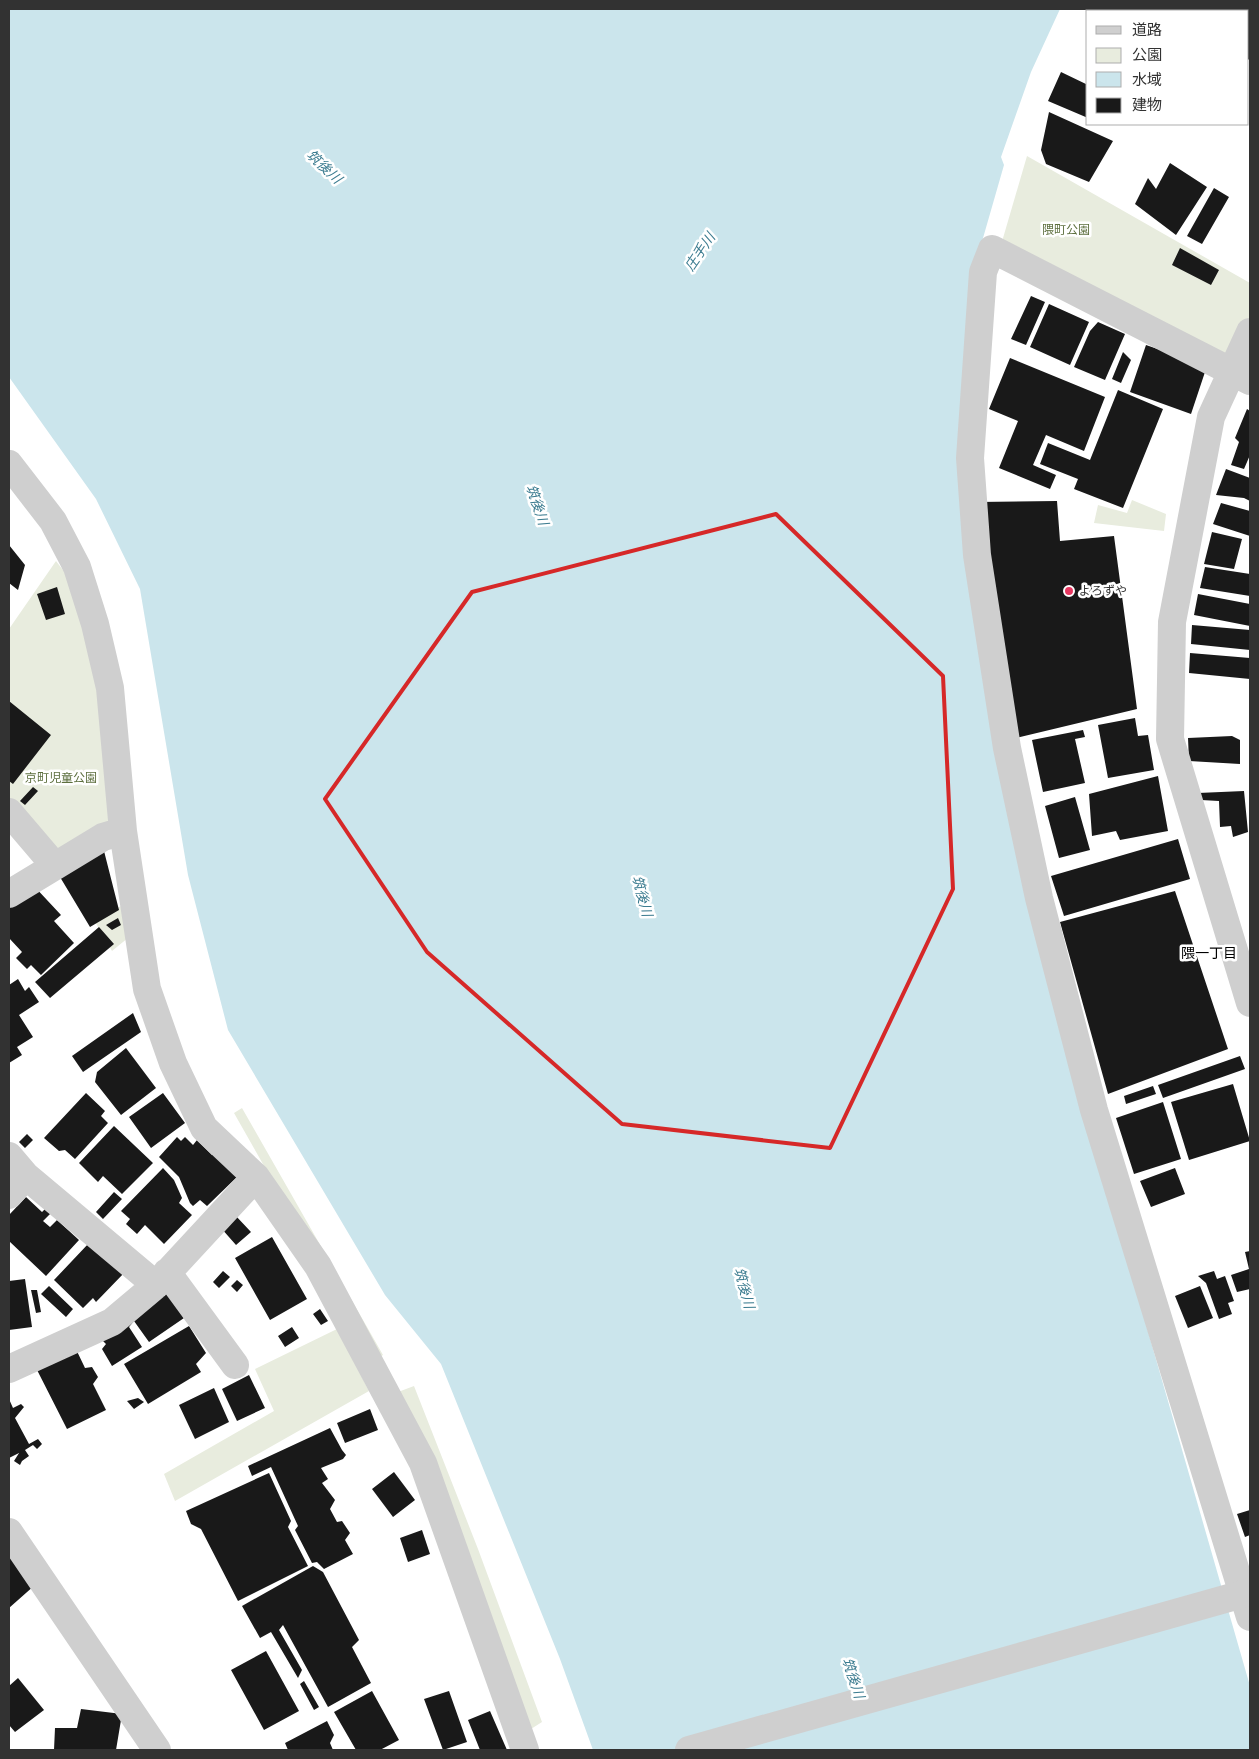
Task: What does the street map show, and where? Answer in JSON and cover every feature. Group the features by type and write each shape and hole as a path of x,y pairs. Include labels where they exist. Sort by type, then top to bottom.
{"street":[{"path":"1240,377 992,249 983,272 970,458 977,555 1008,748 1039,898 1094,1110 1250,1617"},
{"path":"1250,332 1240,377 1211,417 1172,622 1170,739 1245,966 1250,1003"},
{"path":"9,464 53,521 76,567 95,624 110,688 123,831 147,989 173,1063 204,1128 256,1177 318,1266 423,1463 525,1750"},
{"path":"11,817 55,866"},
{"path":"9,894 103,837 123,831"},
{"path":"9,1156 18,1186 162,1279 235,1365"},
{"path":"9,1369 112,1322 162,1279 256,1177"},
{"path":"9,1532 157,1750"},
{"path":"690,1750 1250,1592"}],"highlighted area":[{"path":"776,514 943,676 953,889 830,1148 622,1124 427,952 325,799 472,592"}],"green space":[{"name":"隈町公園","path":"1027,156 1250,283 1250,334 1231,372 1001,245"},
{"path":"1132,500 1166,514 1164,531 1094,523 1098,505 1127,513"},
{"name":"京町児童公園","path":"56,561 76,587 110,688 114,825 57,852 9,798 9,629"},
{"path":"129,902 134,933 112,951 94,920"},
{"path":"242,1108 383,1355 374,1360 234,1113"},
{"path":"337,1329 369,1391 175,1501 164,1474 274,1411 255,1369"},
{"path":"414,1386 478,1549 542,1722 531,1729 398,1392"}],"water":[{"path":"9,9 1060,9 1031,72 1001,157 1004,165 977,259 962,448 1067,1050 1250,1686 1250,1750 593,1750 560,1659 441,1364 385,1295 228,1030 188,875 140,589 96,499 9,377"}],"building":[{"path":"1180,9 1182,10 1140,10"},
{"path":"1250,9 1250,61 1249,10 1220,10"},
{"path":"1061,72 1086,84 1086,117 1048,101"},
{"path":"1049,112 1113,141 1089,182 1046,164 1041,150"},
{"path":"1170,163 1207,187 1176,235 1135,204 1148,178 1156,189"},
{"path":"1214,188 1229,197 1202,244 1187,236"},
{"path":"1180,248 1219,270 1211,285 1172,265"},
{"path":"1031,296 1045,302 1026,345 1011,339"},
{"path":"1049,304 1089,322 1070,365 1030,347"},
{"path":"1098,322 1125,334 1105,380 1074,367 1090,331"},
{"path":"1146,345 1207,366 1191,414 1130,392"},
{"path":"1123,352 1131,360 1121,383 1112,379"},
{"path":"1010,358 1105,397 1084,451 1046,435 1033,465 1056,475 1050,489 999,468 1018,421 989,409"},
{"path":"1118,390 1163,409 1123,508 1074,489 1078,479 1040,464 1048,443 1090,460"},
{"path":"1247,409 1250,411 1250,455 1244,469 1231,465 1239,442 1235,438"},
{"path":"1226,469 1250,478 1250,501 1244,498 1216,495"},
{"path":"1057,501 1060,541 1114,536 1137,709 1012,739 978,502"},
{"path":"1221,503 1250,511 1250,536 1213,524"},
{"path":"1212,532 1242,539 1234,569 1204,564"},
{"path":"9,545 25,565 18,590 9,583"},
{"path":"1205,567 1250,574 1250,596 1200,588"},
{"path":"57,587 65,614 46,620 37,594"},
{"path":"1198,594 1250,604 1250,626 1194,615"},
{"path":"1192,625 1250,630 1250,650 1191,644"},
{"path":"1190,653 1250,658 1250,679 1189,673"},
{"path":"9,701 51,735 13,784 9,781"},
{"path":"1135,718 1138,736 1148,735 1154,770 1108,778 1098,725"},
{"path":"1083,730 1085,737 1075,739 1085,783 1043,792 1032,740"},
{"path":"1232,736 1240,740 1240,764 1189,761 1188,738"},
{"path":"1158,776 1168,831 1120,840 1116,831 1092,836 1089,794"},
{"path":"33,787 38,791 25,805 20,801"},
{"path":"1244,791 1248,832 1233,837 1231,826 1220,827 1219,801 1201,800 1198,793"},
{"path":"1075,797 1090,850 1059,858 1045,806"},
{"path":"1178,839 1190,879 1064,916 1051,876"},
{"path":"104,851 119,910 90,927 60,877"},
{"path":"33,885 61,915 54,921 74,943 41,975 31,965 27,969 16,958 22,952 9,938 9,907"},
{"path":"1175,891 1228,1049 1108,1094 1060,922"},
{"path":"118,918 121,925 112,930 106,925"},
{"path":"99,927 114,944 50,998 35,982"},
{"path":"18,979 25,991 29,987 39,1002 19,1015 33,1037 17,1047 22,1055 9,1063 9,985"},
{"path":"133,1013 141,1032 83,1072 72,1056"},
{"path":"126,1048 156,1088 121,1115 95,1082 97,1072"},
{"path":"1240,1056 1245,1069 1163,1098 1158,1085"},
{"path":"1233,1084 1250,1141 1189,1160 1171,1102"},
{"path":"1153,1086 1156,1094 1126,1104 1124,1096"},
{"path":"86,1093 105,1111 101,1116 108,1123 75,1159 65,1150 59,1151 44,1138"},
{"path":"163,1093 185,1123 151,1148 129,1117"},
{"path":"1163,1102 1181,1159 1134,1174 1116,1118"},
{"path":"114,1126 153,1163 122,1194 103,1176 98,1182 79,1163"},
{"path":"27,1134 33,1140 25,1148 19,1142"},
{"path":"177,1137 181,1141 185,1137 193,1145 197,1140 212,1155 218,1154 238,1176 207,1206 200,1200 193,1206 190,1203 179,1177 159,1157"},
{"path":"163,1168 174,1180 182,1198 179,1203 192,1215 164,1244 145,1225 137,1234 126,1224 130,1219 121,1211"},
{"path":"1175,1168 1185,1194 1151,1207 1140,1181"},
{"path":"114,1192 122,1199 103,1219 96,1212"},
{"path":"26,1197 42,1212 49,1205 54,1210 43,1221 50,1227 57,1220 79,1240 46,1276 9,1241 9,1215"},
{"path":"235,1215 251,1232 236,1245 221,1228"},
{"path":"272,1237 307,1299 270,1320 235,1258"},
{"path":"89,1243 125,1272 96,1302 93,1298 83,1308 54,1280"},
{"path":"1250,1251 1250,1289 1237,1292 1231,1275 1249,1269 1245,1252"},
{"path":"223,1271 230,1277 219,1288 213,1282"},
{"path":"1214,1271 1217,1279 1225,1276 1234,1301 1228,1303 1232,1314 1219,1319 1206,1283 1198,1276"},
{"path":"25,1279 32,1327 9,1330 9,1281"},
{"path":"237,1280 243,1285 237,1292 231,1286"},
{"path":"49,1286 73,1309 66,1317 41,1294"},
{"path":"1200,1286 1213,1318 1188,1328 1175,1296"},
{"path":"31,1290 37,1290 41,1312 36,1313"},
{"path":"165,1290 184,1318 149,1342 134,1321 129,1327 142,1347 112,1366 102,1349 106,1344 99,1337"},
{"path":"320,1309 328,1321 321,1325 313,1314"},
{"path":"189,1326 206,1353 196,1364 201,1372 148,1404 124,1364"},
{"path":"292,1327 299,1338 285,1347 278,1336"},
{"path":"74,1345 85,1368 92,1367 98,1377 93,1384 106,1410 67,1429 34,1364"},
{"path":"249,1375 265,1408 237,1421 222,1389"},
{"path":"214,1388 229,1422 195,1439 179,1405"},
{"path":"138,1398 144,1402 134,1409 127,1401"},
{"path":"9,1399 13,1408 21,1404 24,1407 15,1418 29,1444 38,1439 42,1444 37,1449 33,1445 25,1450 29,1456 20,1465 14,1461 19,1453 9,1458"},
{"path":"370,1409 378,1430 345,1443 337,1423"},
{"path":"330,1428 346,1455 343,1459 321,1468 328,1479 322,1483 335,1500 330,1509 337,1522 342,1521 350,1533 345,1540 353,1554 324,1569 317,1562 312,1563 295,1530 298,1526 271,1467 252,1476 248,1466"},
{"path":"394,1472 415,1500 393,1517 372,1489"},
{"path":"269,1473 291,1521 288,1527 308,1566 238,1601 201,1529 191,1524 186,1511"},
{"path":"1250,1510 1250,1535 1245,1537 1237,1514"},
{"path":"422,1530 430,1554 408,1562 400,1538"},
{"path":"9,1552 35,1585 9,1608"},
{"path":"313,1566 323,1572 359,1640 352,1647 371,1683 328,1707 283,1625 279,1630 302,1670 298,1678 271,1632 260,1638 242,1606"},
{"path":"266,1651 299,1711 264,1730 231,1670"},
{"path":"18,1678 44,1710 15,1732 9,1725 9,1686"},
{"path":"304,1681 319,1707 314,1710 300,1684"},
{"path":"372,1691 399,1740 380,1750 356,1750 334,1712"},
{"path":"449,1691 467,1742 443,1750 424,1699"},
{"path":"81,1709 122,1714 116,1750 54,1750 55,1728 77,1728"},
{"path":"490,1711 507,1750 480,1750 468,1720"},
{"path":"327,1721 334,1735 330,1743 333,1750 288,1750 285,1743"}],"place":[{"name":"よろずや","path":"1069,591"}],"district":[{"name":"隈一丁目","path":"1209,953"}],"water label":[{"name":"筑後川","path":"324,167"},
{"name":"庄手川","path":"700,252"},
{"name":"筑後川","path":"537,505"},
{"name":"筑後川","path":"642,896"},
{"name":"筑後川","path":"744,1288"},
{"name":"筑後川","path":"853,1678"}]}
